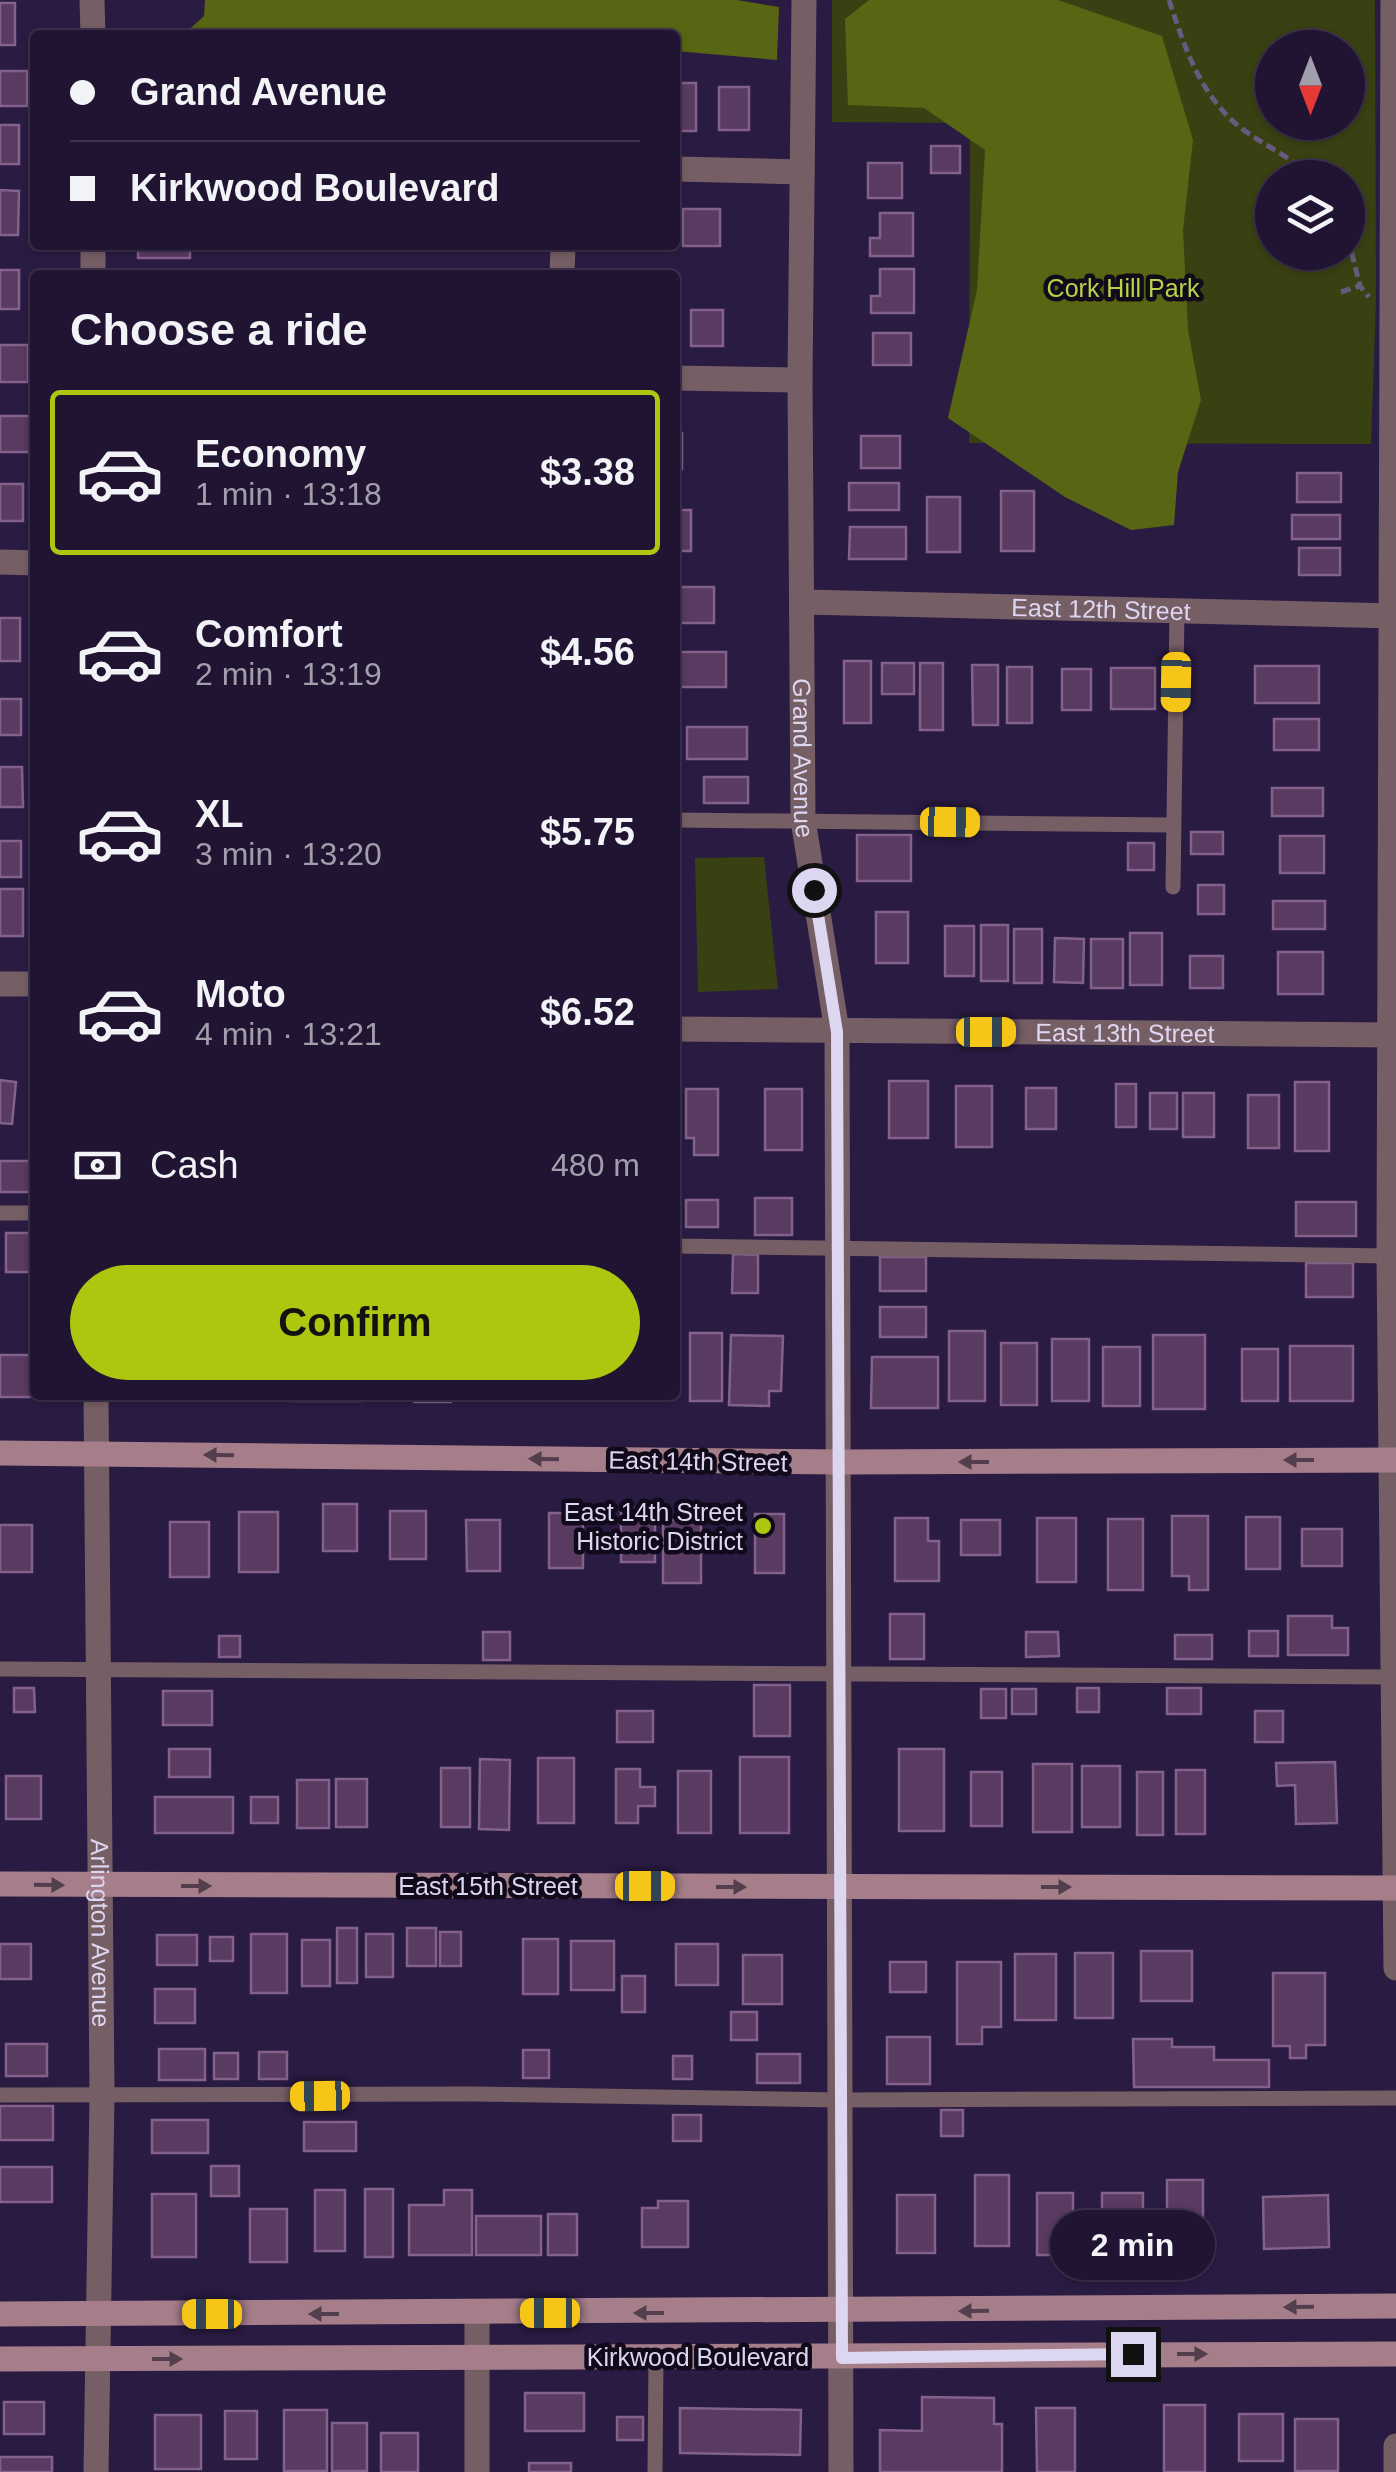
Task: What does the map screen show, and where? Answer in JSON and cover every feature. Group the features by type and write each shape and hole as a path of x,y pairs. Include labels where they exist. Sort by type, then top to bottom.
{"street":[{"path":"92,0 92,30"},
{"name":"Grand Avenue","path":"804,0 800,380 802,820 837,1032 841,2472"},
{"path":"1394,0 1394,1035 1389,1256 1393,1460 1390,1677 1396,1968"},
{"path":"680,169 802,172"},
{"path":"680,378 800,380"},
{"path":"0,562 30,563"},
{"name":"East 12th Street","path":"803,602 1395,616"},
{"path":"0,984 30,984"},
{"name":"East 13th Street","path":"680,1029 1394,1035"},
{"name":"Arlington Avenue","path":"96,1400 102,2096 96,2472"},
{"name":"East 14th Street","path":"0,1453 841,1462 1393,1460"},
{"name":"East 15th Street","path":"0,1884 1395,1888"},
{"name":"Kirkwood Boulevard","path":"0,2314 1396,2306"},
{"path":"477,2313 477,2472"},
{"name":"Kirkwood Boulevard","path":"0,2359 1396,2354"},
{"path":"1396,2446 1396,2472"}],"lane":[{"path":"1172,887 1177,610"},
{"path":"680,820 1172,826"},
{"path":"0,1213 30,1213"},
{"path":"680,1246 1389,1256"},
{"path":"0,1669 1390,1677"},
{"path":"0,2094 472,2094 841,2100 1396,2098"},
{"path":"656,2358 656,2472"}],"path":[{"path":"1169,0 1184,51 1216,100 1234,122 1293,160"},
{"path":"1356,270 1365,296 1376,300"},
{"path":"1341,292 1360,286"}],"green space":[{"path":"205,0 737,0 779,7 777,60 680,51 680,30 189,30 204,16"},
{"name":"Cork Hill Park","path":"832,0 1375,0 1376,300 1371,444 969,443 970,123 832,122"},
{"path":"869,0 1058,0 1162,36 1193,140 1183,230 1188,330 1201,400 1178,472 1174,525 1131,530 1065,497 948,418 977,290 985,150 924,108 848,105 845,19"},
{"path":"764,857 778,989 698,992 695,858"}],"building":[{"path":"0,3 15,3 15,45 0,45"},
{"path":"0,71 27,71 27,106 0,106"},
{"path":"680,83 696,83 696,131 680,131"},
{"path":"719,87 749,87 749,130 719,130"},
{"path":"0,125 19,125 19,164 0,164"},
{"path":"931,146 960,146 960,173 931,173"},
{"path":"868,163 902,163 902,198 868,198"},
{"path":"0,190 19,191 18,235 0,235"},
{"path":"683,209 720,209 720,246 683,246"},
{"path":"880,213 913,213 913,256 870,256 870,238 880,238"},
{"path":"138,250 190,250 190,258 138,258"},
{"path":"880,269 914,269 914,313 871,313 871,296 880,296"},
{"path":"0,270 19,270 19,309 0,309"},
{"path":"691,310 723,310 723,346 691,346"},
{"path":"873,333 911,333 911,365 873,365"},
{"path":"0,345 28,345 28,382 0,382"},
{"path":"0,416 30,416 30,452 0,452"},
{"path":"680,433 682,433 680,469"},
{"path":"861,436 900,436 900,468 861,468"},
{"path":"1297,473 1341,473 1341,502 1297,502"},
{"path":"849,483 899,483 899,510 849,510"},
{"path":"0,484 23,484 23,521 0,521"},
{"path":"1001,491 1034,491 1034,551 1001,551"},
{"path":"927,497 960,497 960,552 927,552"},
{"path":"680,510 691,510 691,551 680,551"},
{"path":"1292,515 1340,515 1340,539 1292,539"},
{"path":"850,527 906,527 906,559 849,559"},
{"path":"1299,548 1340,548 1340,575 1299,575"},
{"path":"680,587 714,587 714,623 680,623"},
{"path":"0,618 20,618 20,661 0,661"},
{"path":"680,652 726,652 726,687 680,687"},
{"path":"844,661 871,661 871,723 844,723"},
{"path":"882,663 914,663 914,694 882,694"},
{"path":"920,663 943,663 943,730 920,730"},
{"path":"972,665 998,665 998,725 973,725"},
{"path":"1255,666 1319,666 1319,703 1255,703"},
{"path":"1007,667 1032,667 1032,723 1007,723"},
{"path":"1111,668 1155,668 1155,709 1111,709"},
{"path":"1062,669 1091,669 1091,710 1062,710"},
{"path":"0,699 21,699 21,735 0,735"},
{"path":"1274,719 1319,719 1319,750 1274,750"},
{"path":"687,727 747,727 747,759 687,759"},
{"path":"0,767 22,767 23,807 0,807"},
{"path":"704,777 748,777 748,803 704,803"},
{"path":"1272,788 1323,788 1323,816 1272,816"},
{"path":"1191,832 1223,832 1223,854 1191,854"},
{"path":"857,835 911,835 911,881 857,881"},
{"path":"1280,836 1324,836 1324,873 1280,873"},
{"path":"0,841 21,841 21,877 0,877"},
{"path":"1128,843 1154,843 1154,870 1128,870"},
{"path":"1198,885 1224,885 1224,914 1198,914"},
{"path":"0,889 23,889 23,936 0,936"},
{"path":"1273,901 1325,901 1325,929 1273,929"},
{"path":"876,912 908,912 908,963 876,963"},
{"path":"981,925 1008,925 1008,981 981,981"},
{"path":"945,926 974,926 974,976 945,976"},
{"path":"1014,929 1042,929 1042,983 1014,983"},
{"path":"1130,933 1162,933 1162,985 1130,985"},
{"path":"1055,938 1084,939 1083,983 1054,982"},
{"path":"1091,939 1123,939 1123,988 1091,988"},
{"path":"1278,952 1323,952 1323,994 1278,994"},
{"path":"1190,956 1223,956 1223,988 1190,988"},
{"path":"0,1080 16,1082 12,1124 0,1123"},
{"path":"889,1081 928,1081 928,1138 889,1138"},
{"path":"1295,1082 1329,1082 1329,1151 1295,1151"},
{"path":"1116,1084 1136,1084 1136,1127 1116,1127"},
{"path":"956,1086 992,1086 992,1147 956,1147"},
{"path":"1026,1088 1056,1088 1056,1129 1026,1129"},
{"path":"686,1089 718,1089 718,1155 694,1155 694,1138 686,1138"},
{"path":"765,1089 802,1089 802,1150 765,1150"},
{"path":"1150,1093 1177,1093 1177,1129 1150,1129"},
{"path":"1183,1093 1214,1093 1214,1137 1183,1137"},
{"path":"1248,1095 1279,1095 1279,1148 1248,1148"},
{"path":"0,1161 30,1161 30,1192 0,1192"},
{"path":"755,1198 792,1198 792,1235 755,1235"},
{"path":"686,1200 718,1200 718,1227 686,1227"},
{"path":"1296,1202 1356,1202 1356,1236 1296,1236"},
{"path":"6,1233 30,1233 30,1272 6,1272"},
{"path":"733,1254 758,1255 758,1293 732,1293"},
{"path":"880,1257 926,1257 926,1291 880,1291"},
{"path":"1306,1263 1353,1263 1353,1297 1306,1297"},
{"path":"880,1307 926,1307 926,1337 880,1337"},
{"path":"949,1331 985,1331 985,1401 949,1401"},
{"path":"690,1333 722,1333 722,1401 690,1401"},
{"path":"731,1335 783,1336 781,1391 769,1391 769,1406 729,1405"},
{"path":"1153,1335 1205,1335 1205,1409 1153,1409"},
{"path":"1052,1339 1089,1339 1089,1401 1052,1401"},
{"path":"1001,1343 1037,1343 1037,1405 1001,1405"},
{"path":"1290,1346 1353,1346 1353,1401 1290,1401"},
{"path":"1103,1347 1140,1347 1140,1406 1103,1406"},
{"path":"1242,1349 1278,1349 1278,1401 1242,1401"},
{"path":"0,1355 30,1355 30,1397 0,1397"},
{"path":"872,1357 938,1357 938,1408 871,1408"},
{"path":"290,1400 361,1400 361,1401"},
{"path":"414,1400 451,1400 451,1402"},
{"path":"323,1504 357,1504 357,1551 323,1551"},
{"path":"621,1508 655,1508 655,1562 621,1562"},
{"path":"390,1511 426,1511 426,1559 390,1559"},
{"path":"239,1512 278,1512 278,1572 239,1572"},
{"path":"549,1513 583,1513 583,1568 549,1568"},
{"path":"755,1514 784,1514 784,1573 755,1573"},
{"path":"1172,1516 1208,1516 1208,1590 1189,1590 1189,1576 1172,1576"},
{"path":"1246,1517 1280,1517 1280,1569 1246,1569"},
{"path":"895,1518 928,1518 928,1541 939,1541 939,1581 895,1581"},
{"path":"1037,1518 1076,1518 1076,1582 1037,1582"},
{"path":"1108,1519 1143,1519 1143,1590 1108,1590"},
{"path":"466,1520 500,1520 500,1571 467,1571"},
{"path":"663,1520 701,1520 701,1583 663,1583"},
{"path":"961,1520 1000,1520 1000,1555 961,1555"},
{"path":"170,1522 209,1522 209,1577 170,1577"},
{"path":"0,1525 32,1525 32,1572 0,1572"},
{"path":"1302,1529 1342,1529 1342,1566 1302,1566"},
{"path":"890,1614 924,1614 924,1659 890,1659"},
{"path":"1288,1616 1332,1616 1332,1628 1348,1628 1348,1655 1288,1655"},
{"path":"1249,1631 1278,1631 1278,1656 1249,1656"},
{"path":"483,1632 510,1632 510,1660 483,1660"},
{"path":"1026,1632 1058,1632 1059,1656 1026,1657"},
{"path":"1175,1635 1212,1635 1212,1659 1175,1659"},
{"path":"219,1636 240,1636 240,1657 219,1657"},
{"path":"754,1685 790,1685 790,1736 754,1736"},
{"path":"14,1688 34,1688 35,1712 14,1712"},
{"path":"1077,1688 1099,1688 1099,1712 1077,1712"},
{"path":"1167,1688 1201,1688 1201,1714 1167,1714"},
{"path":"981,1689 1006,1689 1006,1718 981,1718"},
{"path":"1012,1689 1036,1689 1036,1714 1012,1714"},
{"path":"163,1691 212,1691 212,1725 163,1725"},
{"path":"617,1711 653,1711 653,1742 617,1742"},
{"path":"1255,1711 1283,1711 1283,1742 1255,1742"},
{"path":"169,1749 210,1749 210,1777 169,1777"},
{"path":"899,1749 944,1749 944,1831 899,1831"},
{"path":"740,1757 789,1757 789,1833 740,1833"},
{"path":"538,1758 574,1758 574,1823 538,1823"},
{"path":"480,1759 510,1760 509,1830 479,1829"},
{"path":"1335,1762 1337,1823 1296,1824 1295,1785 1277,1786 1276,1763"},
{"path":"1033,1764 1072,1764 1072,1832 1033,1832"},
{"path":"1082,1766 1120,1766 1120,1827 1082,1827"},
{"path":"441,1768 470,1768 470,1827 441,1827"},
{"path":"616,1769 640,1769 640,1787 655,1787 655,1806 638,1806 638,1823 616,1823"},
{"path":"1176,1770 1205,1770 1205,1834 1176,1834"},
{"path":"678,1771 711,1771 711,1833 678,1833"},
{"path":"971,1772 1002,1772 1002,1826 971,1826"},
{"path":"1137,1772 1163,1772 1163,1835 1137,1835"},
{"path":"6,1776 41,1776 41,1819 6,1819"},
{"path":"336,1779 367,1779 367,1827 336,1827"},
{"path":"297,1780 329,1780 329,1828 297,1828"},
{"path":"155,1797 233,1797 233,1833 155,1833"},
{"path":"251,1797 278,1797 278,1823 251,1823"},
{"path":"337,1928 357,1928 357,1983 337,1983"},
{"path":"407,1928 436,1928 436,1966 407,1966"},
{"path":"440,1932 461,1932 461,1966 440,1966"},
{"path":"251,1934 287,1934 287,1993 251,1993"},
{"path":"366,1934 393,1934 393,1977 366,1977"},
{"path":"157,1935 197,1935 197,1965 157,1965"},
{"path":"210,1937 233,1937 233,1961 210,1961"},
{"path":"523,1939 558,1939 558,1994 523,1994"},
{"path":"302,1940 330,1940 330,1986 302,1986"},
{"path":"571,1941 614,1941 614,1990 571,1990"},
{"path":"0,1944 31,1944 31,1979 0,1979"},
{"path":"676,1944 718,1944 718,1985 676,1985"},
{"path":"1141,1951 1192,1951 1192,2001 1141,2001"},
{"path":"1075,1953 1113,1953 1113,2018 1075,2018"},
{"path":"1015,1954 1056,1954 1056,2020 1015,2020"},
{"path":"743,1955 782,1955 782,2004 743,2004"},
{"path":"890,1962 926,1962 926,1992 890,1992"},
{"path":"957,1962 1001,1962 1001,2027 982,2027 982,2044 957,2044"},
{"path":"1273,1973 1325,1973 1325,2045 1306,2045 1306,2058 1290,2058 1290,2046 1273,2046"},
{"path":"622,1976 645,1976 645,2012 622,2012"},
{"path":"155,1989 195,1989 195,2023 155,2023"},
{"path":"731,2012 757,2012 757,2040 731,2040"},
{"path":"887,2037 930,2037 930,2084 887,2084"},
{"path":"1133,2039 1172,2039 1172,2047 1214,2047 1214,2060 1269,2060 1269,2087 1134,2087"},
{"path":"6,2044 47,2044 47,2076 6,2076"},
{"path":"159,2049 205,2049 205,2080 159,2080"},
{"path":"523,2050 549,2050 549,2078 523,2078"},
{"path":"259,2052 287,2052 287,2079 259,2079"},
{"path":"214,2053 238,2053 238,2079 214,2079"},
{"path":"757,2054 800,2054 800,2083 757,2083"},
{"path":"673,2056 692,2056 692,2079 673,2079"},
{"path":"0,2106 53,2106 53,2140 0,2140"},
{"path":"941,2110 963,2110 963,2136 941,2136"},
{"path":"673,2115 701,2115 701,2141 673,2141"},
{"path":"152,2120 208,2120 208,2153 152,2153"},
{"path":"304,2122 356,2122 356,2151 304,2151"},
{"path":"211,2166 239,2166 239,2196 211,2196"},
{"path":"0,2167 52,2167 52,2202 0,2202"},
{"path":"975,2175 1009,2175 1009,2246 975,2246"},
{"path":"1167,2180 1203,2180 1203,2253 1167,2253"},
{"path":"365,2189 393,2189 393,2257 365,2257"},
{"path":"315,2190 345,2190 345,2251 315,2251"},
{"path":"444,2190 472,2190 472,2255 409,2255 409,2205 444,2205"},
{"path":"1037,2193 1073,2193 1073,2255 1037,2255"},
{"path":"1102,2193 1143,2193 1143,2248 1102,2248"},
{"path":"152,2194 196,2194 196,2257 152,2257"},
{"path":"897,2195 935,2195 935,2253 897,2253"},
{"path":"1328,2195 1329,2247 1264,2249 1263,2197"},
{"path":"658,2201 688,2201 688,2247 642,2247 642,2208 658,2208"},
{"path":"250,2209 287,2209 287,2262 250,2262"},
{"path":"548,2214 577,2214 577,2255 548,2255"},
{"path":"476,2216 541,2216 541,2255 476,2255"},
{"path":"525,2393 584,2393 584,2431 525,2431"},
{"path":"922,2397 994,2398 994,2424 1002,2424 1002,2472 880,2472 880,2430 922,2431"},
{"path":"4,2402 44,2402 44,2434 4,2434"},
{"path":"1164,2405 1205,2405 1205,2472 1164,2472"},
{"path":"680,2408 801,2410 800,2455 680,2453"},
{"path":"1036,2408 1075,2408 1075,2472 1037,2472"},
{"path":"284,2410 327,2410 327,2471 284,2471"},
{"path":"225,2411 257,2411 257,2459 225,2459"},
{"path":"1239,2414 1283,2414 1283,2461 1239,2461"},
{"path":"155,2415 201,2415 201,2469 155,2469"},
{"path":"617,2417 643,2417 643,2440 617,2440"},
{"path":"1295,2419 1338,2419 1338,2471 1295,2471"},
{"path":"332,2423 367,2423 367,2471 332,2471"},
{"path":"381,2433 418,2433 418,2472 381,2472"},
{"path":"0,2457 52,2457 52,2472 0,2472"},
{"path":"529,2463 571,2463 571,2472 529,2472"}],"place":[{"name":"East 14th Street Historic District","path":"763,1526"}],"route":[{"path":"814,890 837,1032 842,2358 1133,2354"}]}
